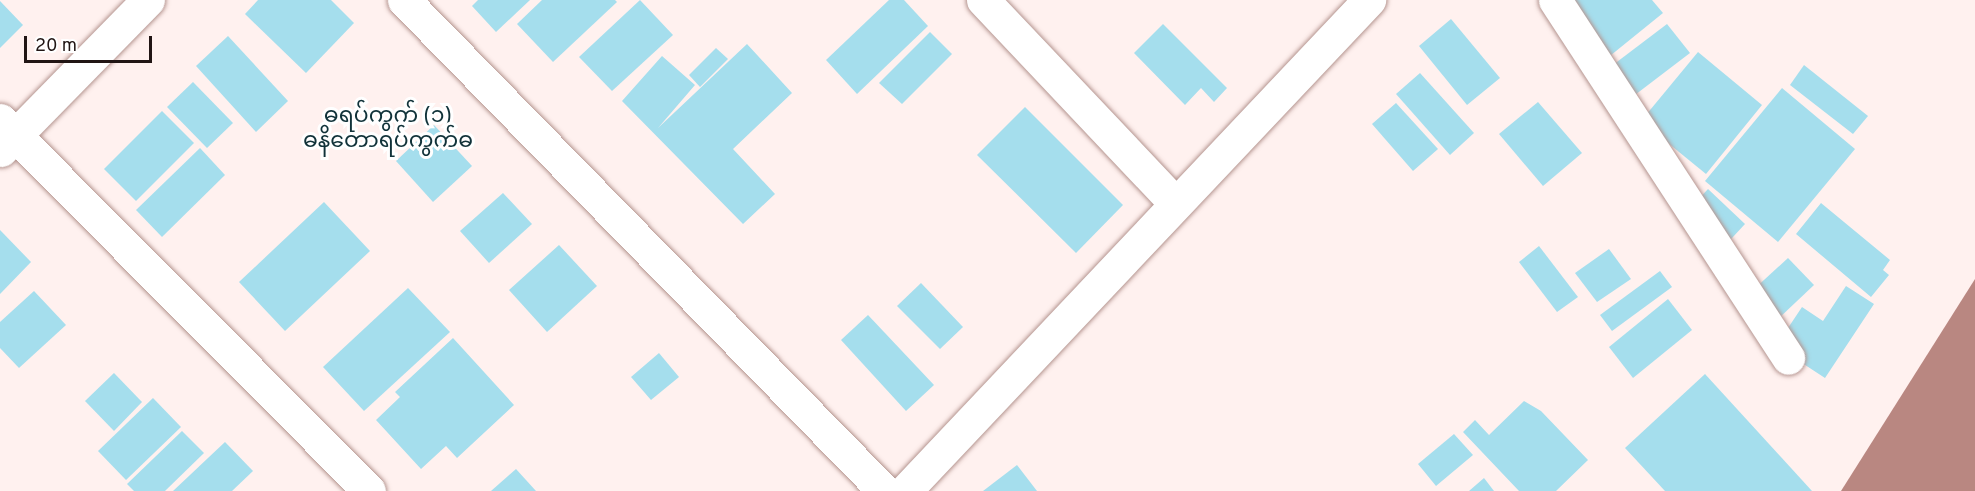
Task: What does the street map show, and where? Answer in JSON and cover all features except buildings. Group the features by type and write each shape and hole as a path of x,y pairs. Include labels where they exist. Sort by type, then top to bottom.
{"street":[{"path":"148,0 5,136 369,491"},
{"path":"404,0 884,491"},
{"path":"983,0 1174,202"},
{"path":"905,491 1174,202 1369,0"},
{"path":"1555,0 1788,357"}],"shaded area":[{"path":"1975,279 1975,491 1841,491"}],"district":[{"name":"ဓရပ်ကွက် (၁) ဓနိတောရပ်ကွက်ဓ","path":"388,128"}]}
